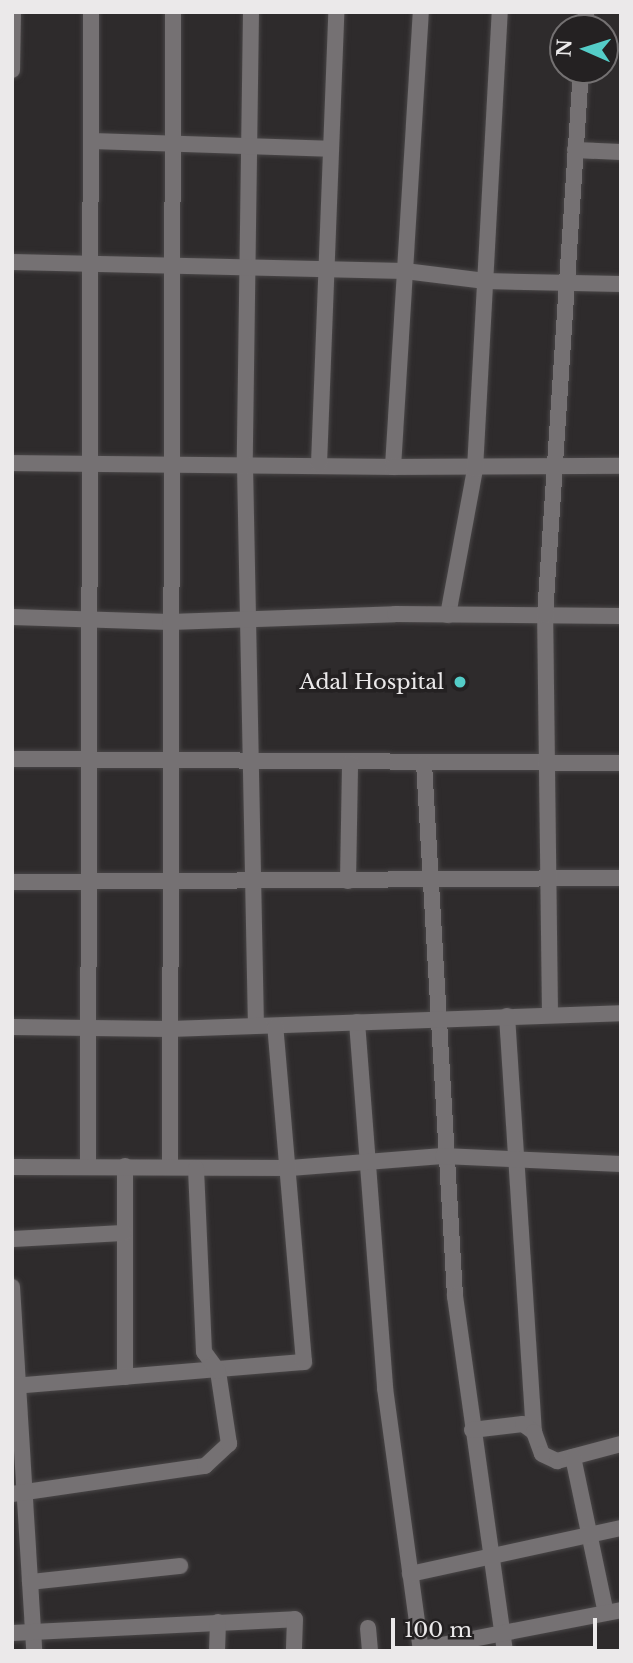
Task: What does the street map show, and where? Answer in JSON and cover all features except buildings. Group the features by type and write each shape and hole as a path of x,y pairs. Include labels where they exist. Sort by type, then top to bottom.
{"street":[{"path":"12,70 13,12"},
{"path":"88,1166 86,617 94,265 91,12"},
{"path":"170,1167 170,622 167,463 173,12"},
{"path":"251,12 245,465 256,1026"},
{"path":"319,464 336,12"},
{"path":"393,467 421,12"},
{"path":"448,615 475,468 500,12"},
{"path":"550,1014 546,880 545,614 552,468 581,84"},
{"path":"92,141 330,149"},
{"path":"575,150 621,152"},
{"path":"12,262 249,265 405,271 485,281 621,284"},
{"path":"12,463 319,464 475,468 621,466"},
{"path":"12,617 86,617 170,622 448,615 545,614 621,617"},
{"path":"12,760 621,763"},
{"path":"348,881 350,763"},
{"path":"424,763 443,1156 472,1430 504,1644"},
{"path":"12,882 171,884 621,878"},
{"path":"12,1027 170,1029 621,1013"},
{"path":"507,1016 513,1156 534,1432 542,1454 557,1461 621,1444"},
{"path":"357,1022 385,1388 421,1650 504,1644 613,1612 587,1536 573,1457"},
{"path":"16,1385 218,1371 304,1362 290,1168 275,1026"},
{"path":"12,1167 290,1168 443,1156 513,1156 621,1164"},
{"path":"125,1166 125,1377"},
{"path":"18,1494 205,1466 229,1444 218,1371 204,1352 196,1168"},
{"path":"12,1239 124,1233"},
{"path":"12,1287 18,1494 29,1575 34,1651"},
{"path":"472,1430 523,1424 534,1432"},
{"path":"410,1574 621,1528"},
{"path":"12,1569 29,1575 180,1566"},
{"path":"12,1633 295,1619 294,1651"},
{"path":"217,1651 218,1622"},
{"path":"368,1628 370,1651"}],"place":[{"name":"Adal Hospital","path":"460,682"}]}
